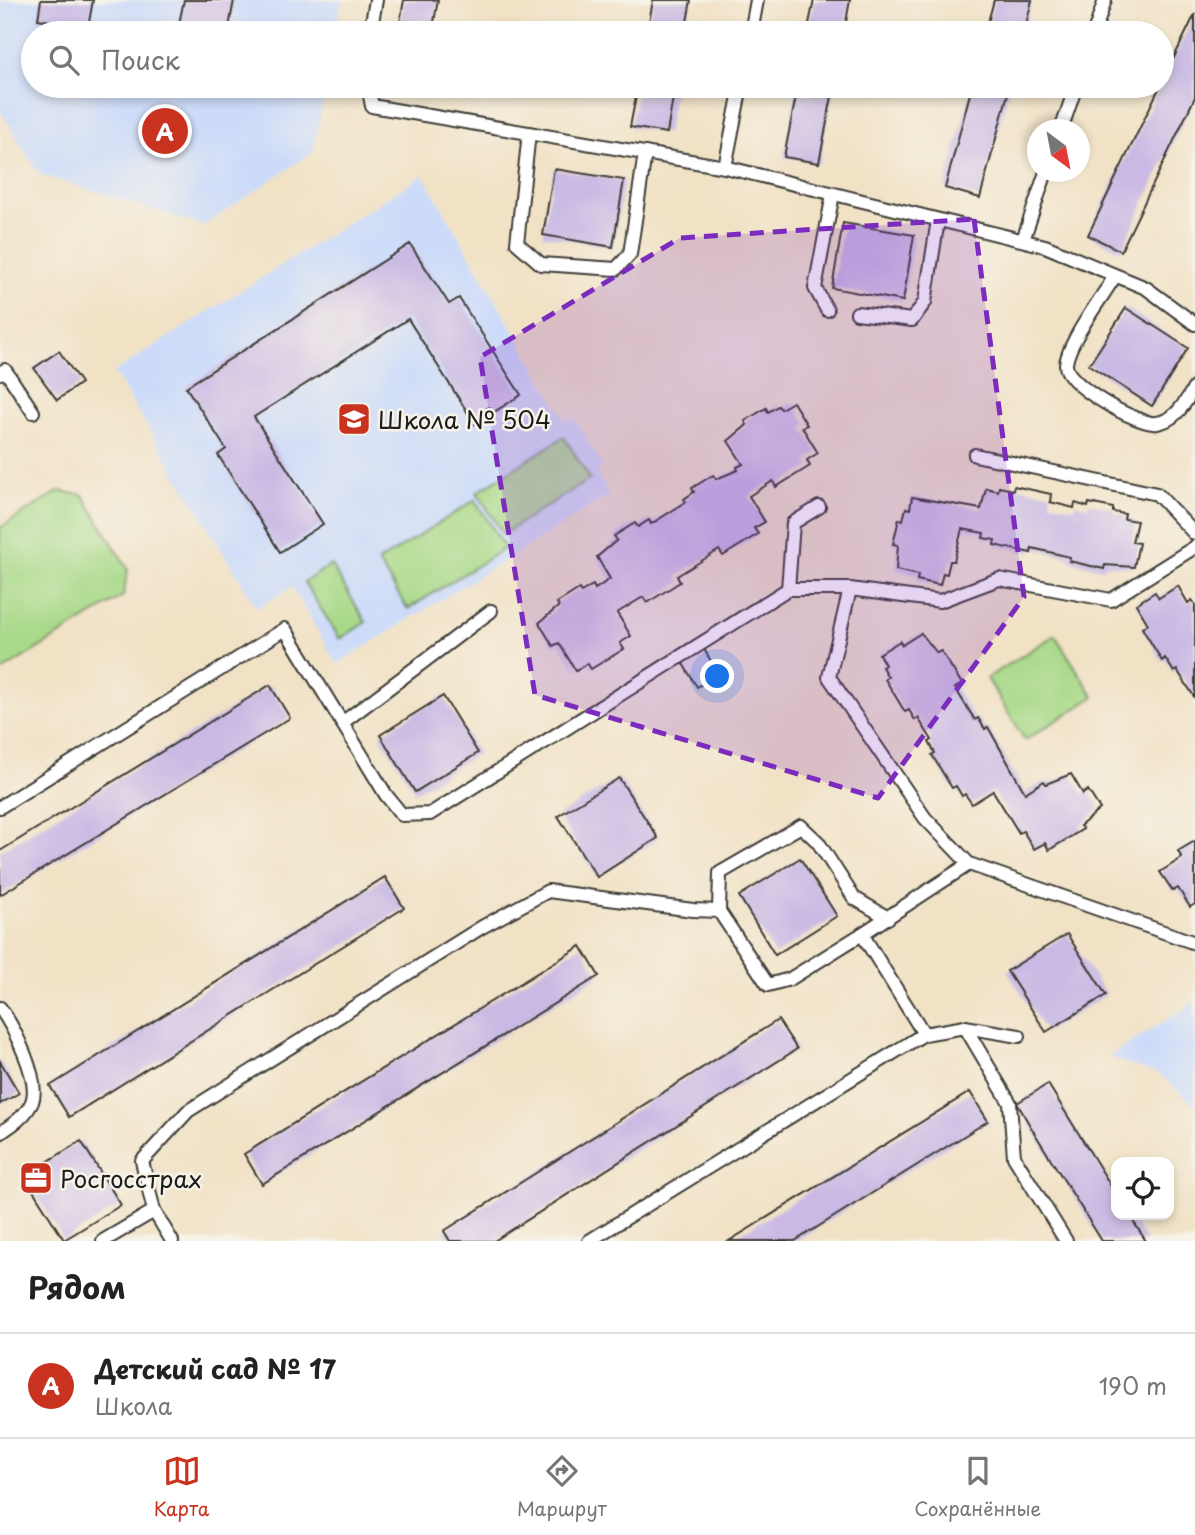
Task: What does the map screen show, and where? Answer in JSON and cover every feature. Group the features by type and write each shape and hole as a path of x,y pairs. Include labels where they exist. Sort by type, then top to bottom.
{"lane":[{"path":"372,21 376,0"},
{"path":"753,21 757,0"},
{"path":"1098,21 1105,0"},
{"path":"370,98 372,106 725,167 1023,240 1146,288 1195,324"},
{"path":"725,167 739,98"},
{"path":"1065,119 1072,98"},
{"path":"529,133 517,243 541,264 617,269 630,254 645,153"},
{"path":"1023,240 1043,182"},
{"path":"827,310 815,288 833,194"},
{"path":"857,313 912,320 925,302 938,220"},
{"path":"1115,276 1069,353 1066,368 1074,381 1139,423 1159,423 1177,414 1195,387"},
{"path":"0,373 5,370 33,412"},
{"path":"975,455 1157,494 1195,534"},
{"path":"788,589 793,523 820,506"},
{"path":"0,807 285,629 386,795 402,815 430,814 788,589 850,589 940,601 999,579 1111,600 1195,547"},
{"path":"850,589 829,677 925,818 969,864 1195,943"},
{"path":"342,723 491,611"},
{"path":"888,918 854,898 818,842 801,826 720,873 719,911 768,985 790,979 888,918 969,864"},
{"path":"172,1241 154,1211 142,1161 188,1111 482,927 548,891 719,911"},
{"path":"862,934 925,1034"},
{"path":"0,1009 11,1023 33,1079 33,1101 18,1121 0,1133"},
{"path":"965,1027 1010,1103 1014,1157 1066,1241"},
{"path":"589,1241 925,1034 965,1027 1019,1036"},
{"path":"103,1241 154,1211"}],"highlighted area":[{"path":"974,219 1024,597 878,798 535,695 480,357 680,238"}],"shaded area":[{"path":"0,0 342,0 338,21 21,21 21,98 324,98 313,152 203,226 39,174 0,110"},
{"name":"Школа № 504","path":"423,175 566,421 574,417 603,467 596,472 610,495 337,664 292,587 257,608 114,372"},
{"path":"1195,1002 1195,1106 1160,1075 1108,1057"}],"green space":[{"path":"564,437 590,479 503,534 477,492"},
{"path":"59,491 83,495 128,569 123,596 0,672 0,528"},
{"path":"475,500 505,548 408,609 378,562"},
{"path":"331,565 366,622 340,639 304,582"},
{"path":"1055,635 1094,697 1025,740 987,678"}],"building":[{"path":"41,0 93,0 89,21 38,19"},
{"path":"184,0 234,0 230,21 180,21"},
{"path":"404,0 438,0 434,21 400,21"},
{"path":"653,0 691,0 687,21 649,21"},
{"path":"814,0 850,0 846,21 810,21"},
{"path":"994,0 1032,0 1027,21 988,21"},
{"path":"1195,14 1195,97 1121,251 1088,235 1154,98 1174,98 1174,57"},
{"path":"636,98 673,98 667,133 630,127"},
{"path":"796,98 832,98 819,163 784,157"},
{"path":"969,98 1007,98 980,198 945,188"},
{"path":"554,169 624,180 613,247 543,235"},
{"path":"843,223 914,235 903,301 832,288"},
{"path":"410,244 449,304 459,298 521,395 475,424 408,319 254,417 323,524 280,552 218,455 226,449 186,387"},
{"path":"1126,308 1188,348 1152,406 1089,365"},
{"path":"59,351 81,383 57,400 34,368"},
{"path":"793,402 807,425 802,427 818,453 807,460 810,466 776,487 773,481 749,496 765,522 754,528 758,534 723,556 719,550 677,576 680,582 647,603 643,597 617,613 631,636 620,643 624,649 591,669 587,663 576,671 559,643 553,646 539,623 559,606 557,603 579,589 581,592 593,585 595,589 610,579 597,557 617,540 614,536 635,523 638,527 649,520 651,524 686,502 684,499 694,492 692,488 713,475 716,479 738,470 737,467 743,464 728,441 747,425 745,421 766,408 768,412"},
{"path":"1014,486 1051,494 1050,502 1074,508 1075,503 1088,507 1089,503 1113,508 1113,512 1125,514 1124,519 1137,521 1132,542 1139,543 1134,567 1105,565 1104,569 1069,561 1070,557 1032,548 1031,553 994,545 995,540 983,538 984,533 962,529 954,561 950,561 947,574 943,573 940,585 917,580 918,575 896,570 898,545 893,544 899,519 903,520 906,508 910,509 912,497 981,509 986,488 998,491 999,487 1013,490"},
{"path":"1178,586 1188,603 1192,600 1195,604 1195,698 1177,670 1174,672 1165,658 1162,661 1142,628 1148,624 1136,604 1155,592 1159,598"},
{"path":"921,633 937,653 941,651 962,684 955,688 975,720 978,718 985,729 988,727 1025,793 1044,781 1046,784 1071,774 1083,794 1088,790 1100,809 1080,826 1083,829 1049,850 1045,843 1034,849 1023,831 1019,833 993,791 972,804 965,794 962,796 956,786 952,788 932,755 935,753 929,742 932,740 918,718 915,720 909,710 905,712 885,679 888,677 879,654 900,641 902,645"},
{"path":"704,649 719,675 697,687 682,662"},
{"path":"270,685 290,718 0,895 0,851"},
{"path":"443,696 478,753 415,792 380,735"},
{"path":"619,778 658,838 597,877 558,816"},
{"path":"1195,841 1195,904 1190,907 1178,888 1173,891 1160,872 1182,858 1178,851"},
{"path":"800,858 837,916 775,955 739,896"},
{"path":"385,877 404,908 69,1117 50,1086"},
{"path":"1067,934 1106,995 1046,1032 1007,971"},
{"path":"581,946 599,976 262,1184 244,1154"},
{"path":"778,1020 797,1049 494,1241 450,1241 444,1231"},
{"path":"0,1061 19,1093 0,1104"},
{"path":"1048,1084 1111,1186 1111,1220 1132,1220 1146,1241 1102,1241 1017,1103"},
{"path":"970,1092 988,1121 795,1241 729,1241"},
{"path":"81,1141 121,1205 64,1240 24,1176"}],"place":[{"name":"Детский сад № 17","path":"165,131"},
{"name":"Школа № 504","path":"354,419"},
{"name":"Росгосстрах","path":"36,1178"}]}
